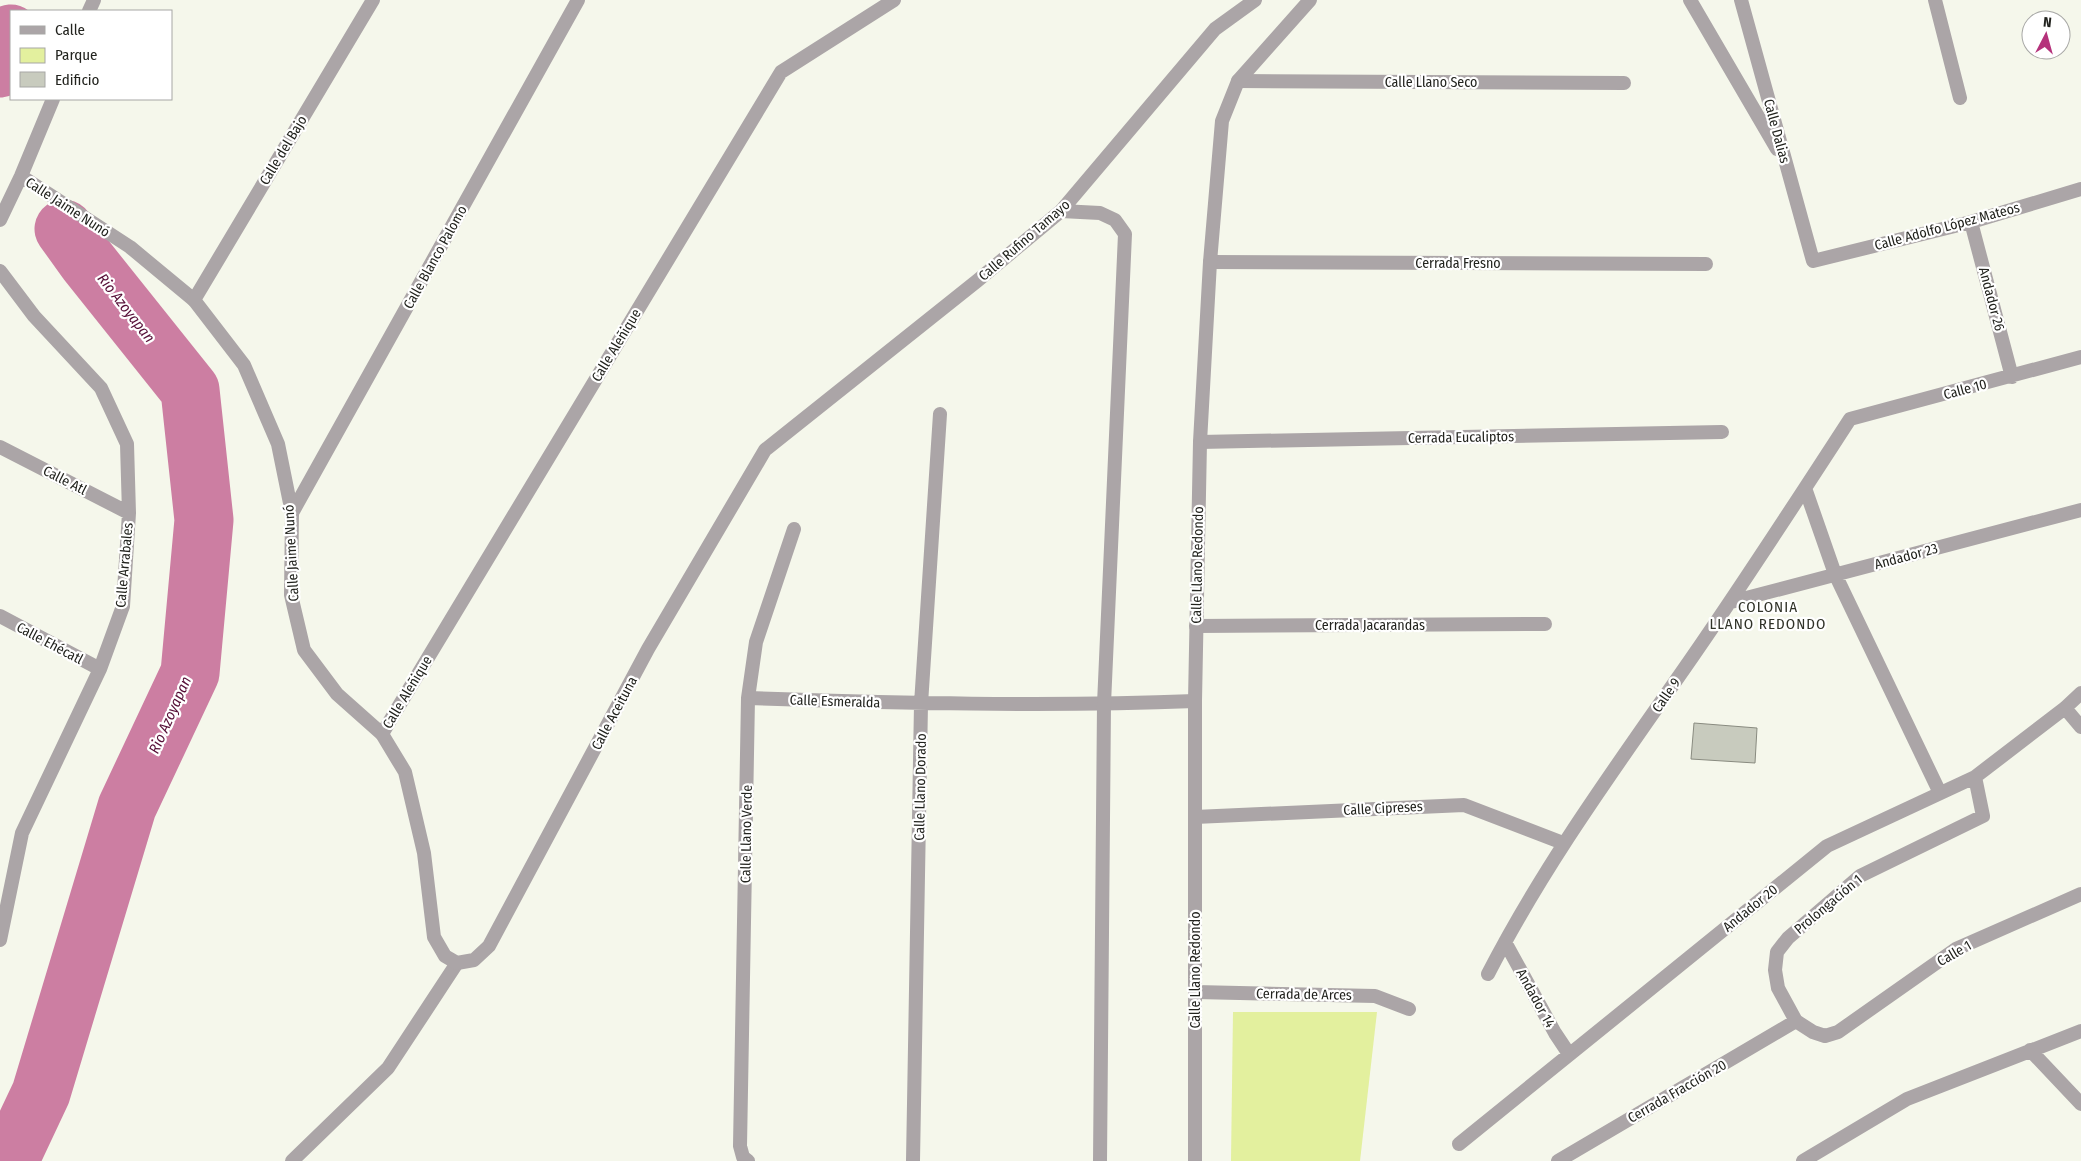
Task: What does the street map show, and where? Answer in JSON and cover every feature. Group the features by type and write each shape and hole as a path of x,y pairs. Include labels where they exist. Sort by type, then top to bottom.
{"street":[{"name":"Calle del Bajo","path":"194,300 373,0"},
{"name":"Calle Blanco Palomo","path":"292,514 578,0"},
{"name":"Calle Aleñique","path":"382,734 781,72 894,0"},
{"name":"Calle Rufino Tamayo","path":"765,450 977,281 1061,211 1215,29 1255,0"},
{"name":"Calle Llano Redondo","path":"1194,1161 1196,992 1195,701 1200,442 1210,262 1222,121 1238,81 1310,0"},
{"path":"1690,0 1787,168"},
{"name":"Calle Dalias","path":"1741,0 1813,261"},
{"path":"1934,0 1960,98"},
{"name":"Calle Llano Seco","path":"1238,81 1624,83"},
{"path":"0,220 21,176 53,100"},
{"name":"Calle Jaime Nunó","path":"21,176 130,247 194,300 244,365 278,444 292,514 290,595 304,650 337,694 382,734 405,772 424,853 434,937 445,956 457,963"},
{"name":"Calle Adolfo López Mateos","path":"1813,261 1971,222 2081,189"},
{"path":"1061,211 1100,213 1115,220 1125,234 1104,704 1100,1161"},
{"name":"Andador 26","path":"1971,222 2012,376"},
{"name":"Cerrada Fresno","path":"1210,262 1706,264"},
{"name":"Calle Arrabales","path":"0,271 34,316 101,388 127,444 129,513 123,606 100,669 22,833 0,940"},
{"name":"Calle 10","path":"1850,419 2081,357"},
{"name":"Calle Llano Dorado","path":"913,1161 921,704 940,414"},
{"name":"Calle 9","path":"1488,974 1563,843 1731,602 1850,419"},
{"name":"Cerrada Eucaliptos","path":"1200,442 1722,432"},
{"name":"Calle Atl","path":"0,447 129,513"},
{"name":"Calle Aceituna","path":"457,963 474,960 489,946 648,649 765,450"},
{"path":"1805,488 1835,574 1940,793"},
{"name":"Andador 23","path":"1731,602 2081,510"},
{"name":"Calle Llano Verde","path":"748,1161 744,1157 740,1146 748,698 756,642 794,529"},
{"name":"Calle Ehécatl","path":"0,616 100,669"},
{"name":"Cerrada Jacarandas","path":"1196,626 1545,624"},
{"path":"2081,693 2065,708 2081,728"},
{"name":"Calle Esmeralda","path":"748,698 921,704 1104,704 1195,701"},
{"name":"Andador 20","path":"1459,1144 1827,846 1975,776 2065,708"},
{"name":"Prolongación 1","path":"1796,1021 1778,988 1775,970 1777,952 1788,938 1860,876 1983,816 1975,776"},
{"name":"Calle Cipreses","path":"1195,817 1464,805 1563,843"},
{"name":"Calle 1","path":"1796,1021 1813,1032 1826,1036 1838,1032 1956,949 2081,894"},
{"name":"Andador 14","path":"1505,942 1555,1033 1569,1054"},
{"path":"292,1161 388,1068 457,963"},
{"name":"Cerrada de Arces","path":"1196,992 1375,996 1409,1009"},
{"name":"Cerrada Fracción 20","path":"1558,1161 1796,1021"},
{"path":"1803,1161 1907,1099 2081,1031"},
{"path":"2030,1050 2081,1104"}],"green space":[{"path":"1233,1012 1377,1012 1360,1161 1231,1161"}],"building":[{"path":"1694,723 1757,728 1755,763 1691,759"}],"waterway":[{"name":"Rio Azoyapan","path":"0,68 10,37"},
{"name":"Rio Azoyapan","path":"9,1161 41,1093 127,807 190,673 204,520 190,390 87,261 64,229"}],"district":[{"name":"COLONIA LLANO REDONDO","path":"1768,616"}]}
